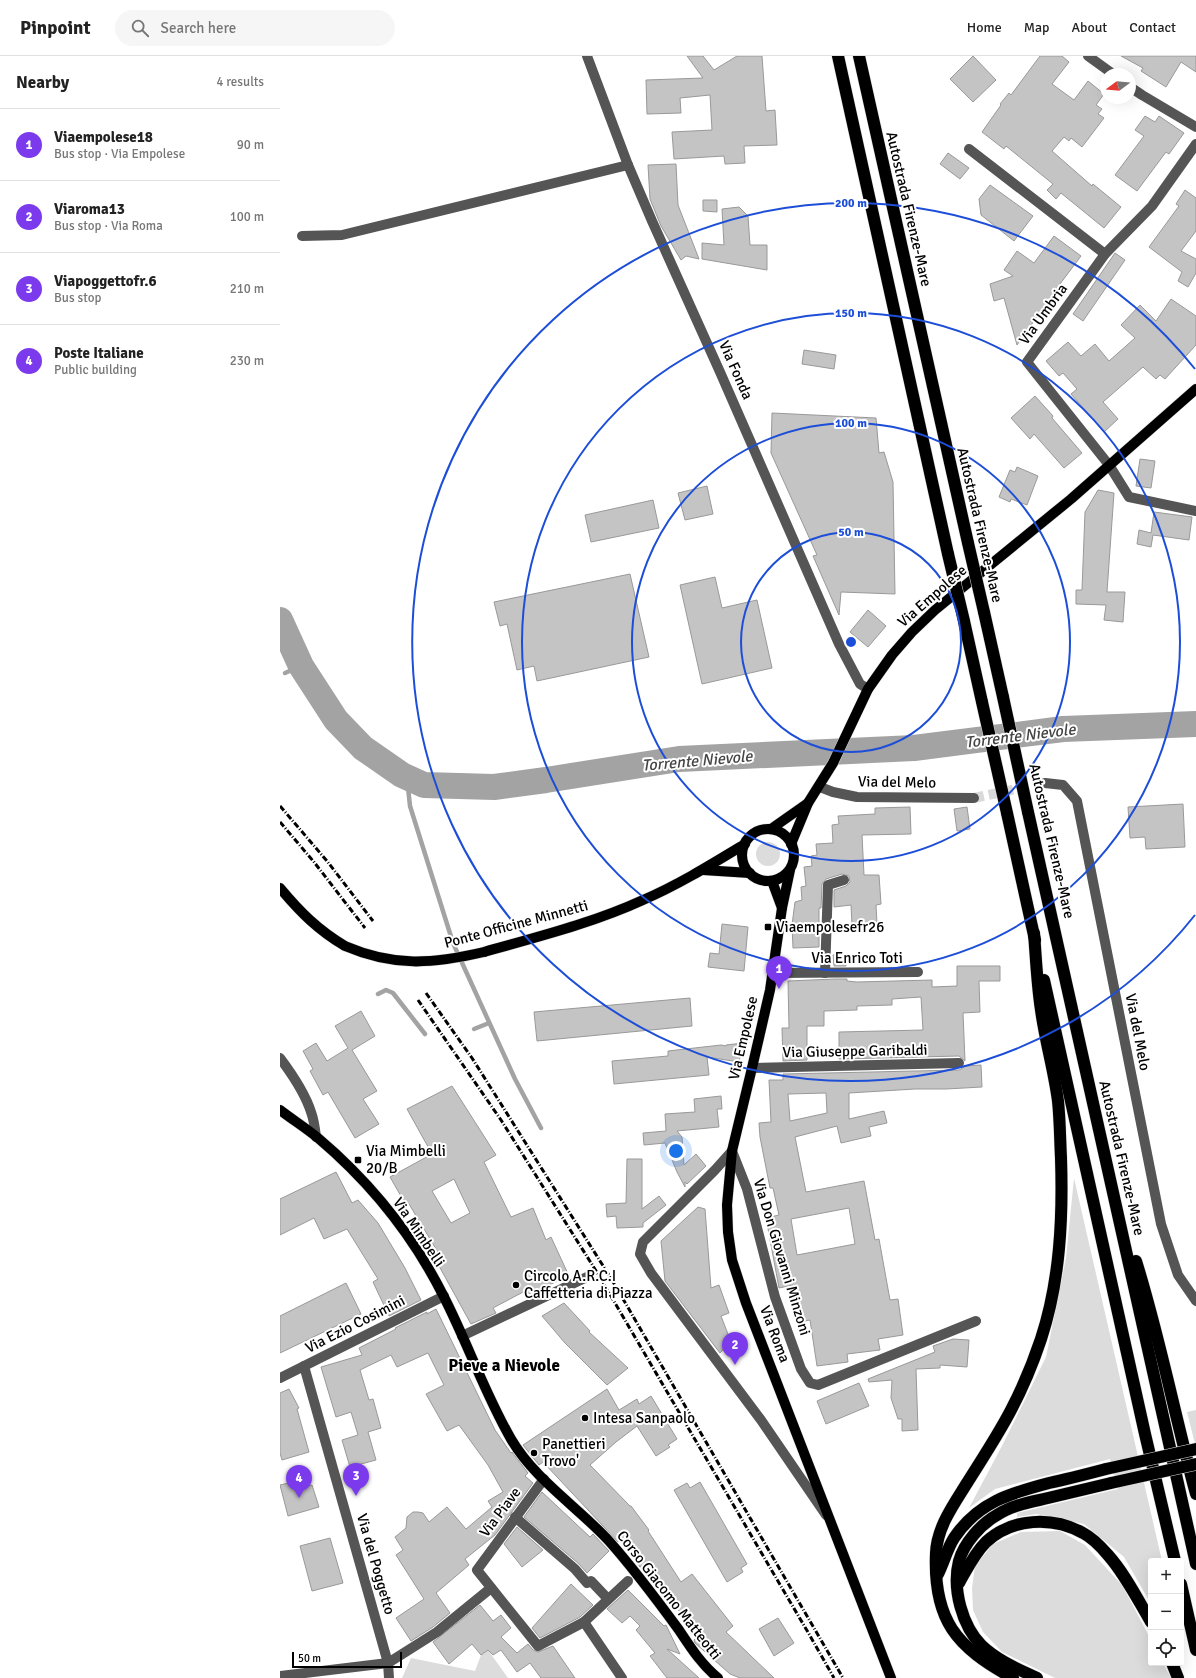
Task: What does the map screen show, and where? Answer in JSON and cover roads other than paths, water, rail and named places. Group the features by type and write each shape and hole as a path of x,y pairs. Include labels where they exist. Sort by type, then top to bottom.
{"highway":[{"path":"838,56 1145,1434 1175,1558"},
{"name":"Autostrada Firenze-Mare","path":"858,56 984,612 1196,1564"},
{"path":"1013,1678 967,1648 953,1631 942,1610 939,1598 936,1546 941,1529 948,1514 1011,1410 1025,1379 1041,1337 1051,1302 1057,1269 1061,1194 1059,1113 1040,1009 1034,933"},
{"path":"1109,1173 1148,1299 1178,1429 1196,1494"},
{"path":"937,1576 954,1539 963,1526 984,1507 995,1500 1017,1492 1106,1469 1196,1449"},
{"path":"1037,1678 1000,1660 987,1650 976,1638 964,1618 960,1606 958,1571 962,1555 977,1532 990,1519 1014,1506 1196,1464"},
{"path":"958,1584 978,1550 996,1534 1025,1522 1055,1522 1083,1533 1108,1555 1148,1617"},
{"path":"1183,1594 1196,1650"},
{"path":"1173,1666 1178,1678"}],"main road":[{"name":"Via Empolese","path":"732,1151 752,1068 772,973 782,908 790,870 794,860 791,844 808,803 820,787 833,763 868,689 892,654 935,610 1071,499 1196,389"},
{"name":"Via Empolese","path":"745,844 755,833 771,829 808,803"},
{"path":"771,829 785,836 791,844"},
{"path":"745,844 743,860 750,873 758,879 772,881 782,877 790,870"},
{"name":"Ponte Officine Minnetti","path":"280,888 295,906 319,929 345,946 371,955 396,961 439,961 465,957 517,943 605,915 643,900 703,870 745,844"},
{"path":"703,870 750,873"},
{"name":"Via Empolese","path":"772,881 782,908"},
{"name":"Via Mimbelli","path":"280,1110 331,1149 391,1213 414,1246 444,1296 462,1336"},
{"name":"Via Roma","path":"732,1151 727,1205 728,1232 732,1260 746,1303 891,1678"},
{"name":"Corso Giacomo Matteotti","path":"462,1336 494,1406 511,1439 521,1453 544,1479 610,1542 668,1616 702,1663 718,1678"}],"street":[{"name":"Via Fonda","path":"587,56 628,164 652,221 839,644 860,684 868,689"},
{"path":"1088,56 1105,68"},
{"path":"1136,92 1196,126"},
{"name":"Via Umbria","path":"1109,465 1027,362 1105,254 1152,206 1196,144"},
{"path":"969,149 1105,254"},
{"path":"302,236 342,235 628,164"},
{"path":"1109,465 1129,497 1196,511"},
{"name":"Via del Melo","path":"1045,782 1063,785 1077,801 1161,1224 1178,1275 1196,1301"},
{"name":"Via del Melo","path":"820,787 833,792 857,797 974,798"},
{"path":"825,973 828,885 844,880"},
{"name":"Via Enrico Toti","path":"772,973 918,972"},
{"path":"280,1059 308,1102 312,1112 316,1137"},
{"name":"Via Giuseppe Garibaldi","path":"752,1068 959,1063"},
{"name":"Via Roma","path":"732,1151 715,1170 646,1238 640,1248 640,1254 651,1273 761,1420 830,1521"},
{"name":"Via Don Giovanni Minzoni","path":"732,1151 747,1190 775,1298 801,1369 810,1383 818,1385 976,1321"},
{"path":"462,1336 587,1277"},
{"name":"Via Ezio Cosimini","path":"280,1378 444,1296"},
{"name":"Via del Poggetto","path":"304,1366 388,1663 389,1678"},
{"path":"789,1462 813,1476"},
{"name":"Via Piave","path":"491,1588 476,1570 544,1479"},
{"path":"515,1517 575,1569 587,1583 591,1581 608,1599"},
{"path":"280,1676 388,1663 437,1632 491,1588 520,1626 538,1646 584,1622 628,1581"},
{"path":"584,1622 622,1678"}],"waterway":[{"name":"Torrente Nievole","path":"280,620 301,666 336,720 363,748 402,775 424,785 494,787 679,759 914,748 1063,729 1196,724"},
{"path":"285,673 301,666"},
{"path":"407,778 410,806 453,943 515,1079 541,1128"},
{"path":"378,994 386,990 393,993 425,1034"},
{"path":"474,1029 489,1023"}],"tunnel":[{"path":"974,798 1045,783"}],"railway":[{"path":"280,806 327,861 373,921"},
{"path":"280,822 314,862 365,928"},
{"path":"426,993 472,1058 612,1280 843,1678"},
{"path":"418,1000 501,1120 598,1274 834,1678"}],"place":[{"name":"Viaempolesefr26","path":"768,927"},
{"name":"Viaempolese18","path":"779,989"},
{"name":"Via Mimbelli 20/B","path":"358,1160"},
{"name":"Circolo A.R.C.I Caffetteria di Piazza","path":"516,1285"},
{"name":"Viaroma13","path":"735,1365"},
{"name":"Intesa Sanpaolo","path":"585,1418"},
{"name":"Panettieri Trovo'","path":"534,1453"},
{"name":"Viapoggettofr.6","path":"356,1496"},
{"name":"Poste Italiane","path":"299,1498"}],"district":[{"name":"Pieve a Nievole","path":"504,1365"}]}
